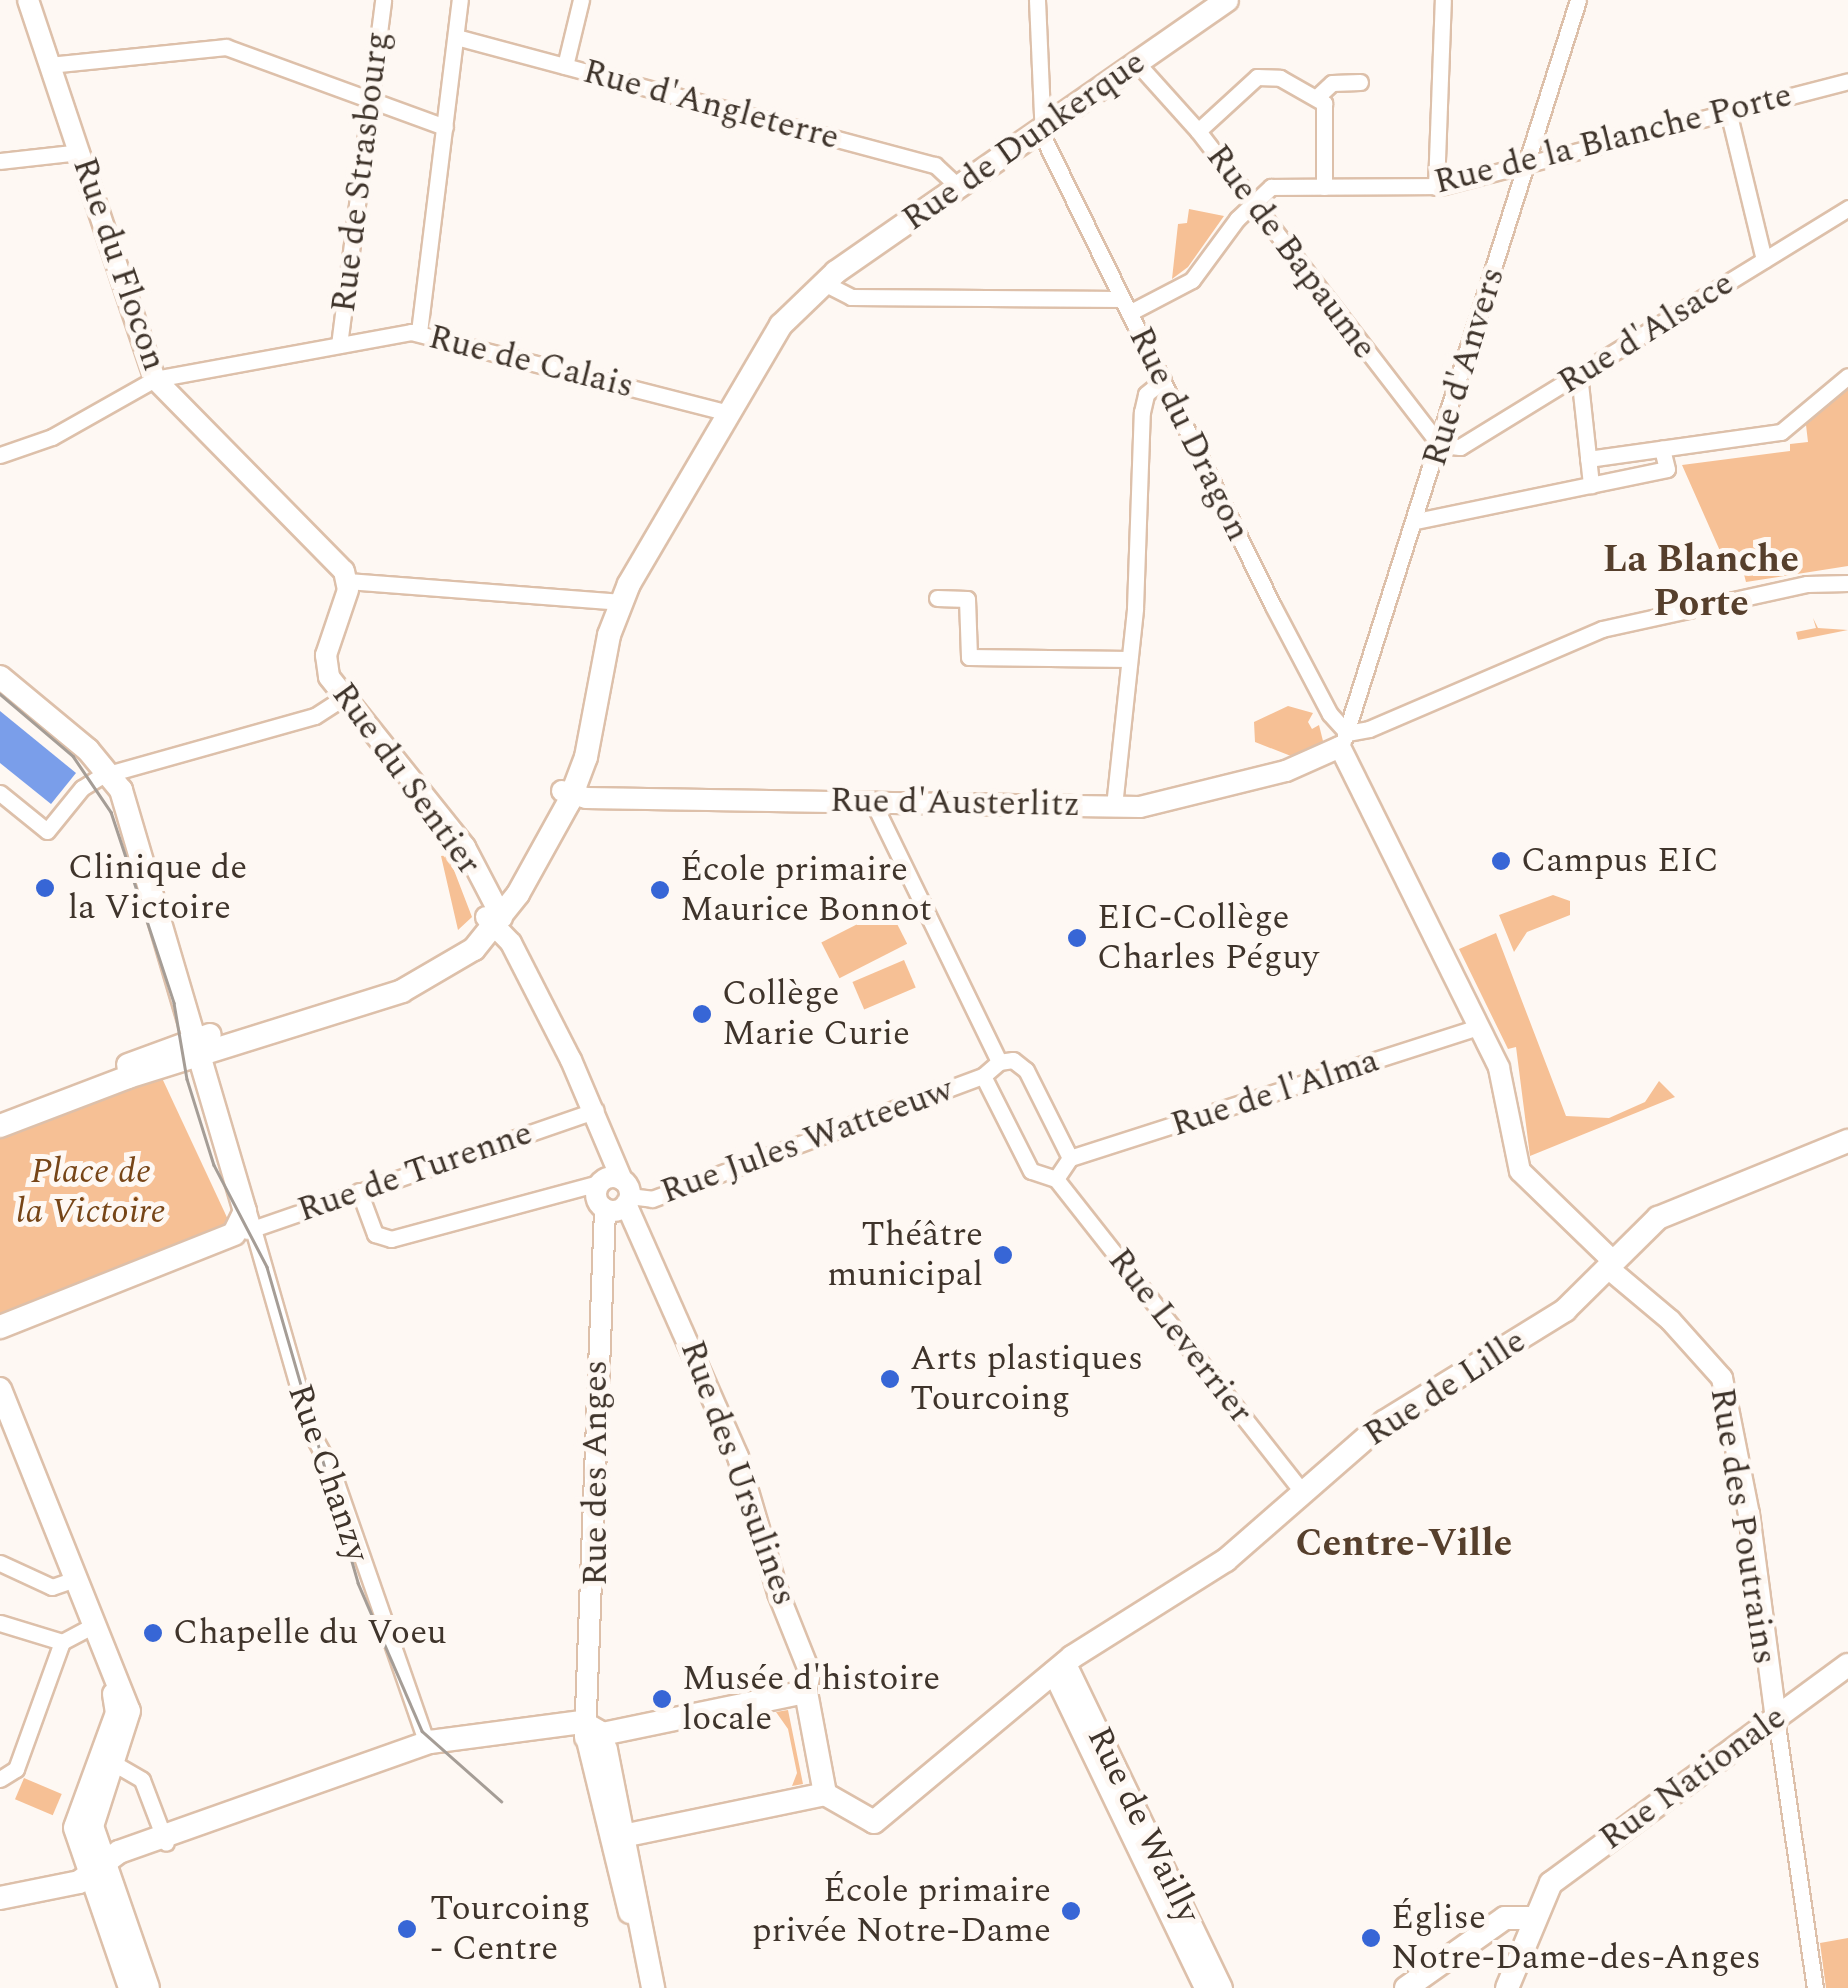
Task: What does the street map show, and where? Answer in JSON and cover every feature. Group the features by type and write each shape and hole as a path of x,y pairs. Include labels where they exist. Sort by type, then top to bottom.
{"main road":[{"name":"Rue de Dunkerque","path":"822,282 1227,0"},
{"path":"0,1116 199,1047 402,991 453,964 490,922 567,793 592,716 621,602 780,325 822,282"},
{"path":"0,677 109,772 126,804 244,1197 243,1232 1,1326"},
{"path":"0,1126 199,1047"},
{"name":"Rue de Lille","path":"825,1794 874,1822 1059,1667 1226,1560 1394,1414 1557,1316 1662,1215 1848,1141"},
{"path":"0,1389 94,1624 118,1708 92,1822 99,1875 130,1988"},
{"name":"Rue Nationale","path":"1532,1918 1543,1894 1848,1665"},
{"path":"0,1898 99,1875 165,1842 426,1743 583,1730 806,1692 825,1794 617,1837"},
{"path":"583,1730 617,1837 653,1988"},
{"path":"0,1912 74,1900 99,1875"},
{"path":"99,1875 148,1988"},
{"path":"1406,1988 1505,1918 1532,1918 1507,1988"}],"street":[{"name":"Rue du Flocon","path":"28,0 155,378 348,580"},
{"name":"Rue de Strasbourg","path":"339,344 383,0"},
{"path":"419,332 460,0"},
{"path":"564,66 581,0"},
{"path":"1037,0 1040,130"},
{"path":"1436,187 1443,0"},
{"name":"Rue d'Anvers","path":"1344,740 1578,0"},
{"name":"Rue d'Angleterre","path":"456,37 935,165 958,187"},
{"path":"49,66 217,46 444,127"},
{"name":"Rue de Bapaume","path":"1137,62 1198,131 1440,446"},
{"path":"1198,131 1262,75 1318,96 1325,106 1324,186"},
{"name":"Rue de la Blanche Porte","path":"1252,202 1276,186 1436,187 1848,80"},
{"path":"1318,96 1332,82 1360,82"},
{"path":"1728,111 1764,260"},
{"name":"Rue du Dragon","path":"1040,130 1273,606 1344,740 1479,1027 1508,1094 1520,1171 1614,1262"},
{"path":"0,161 80,152"},
{"path":"822,282 851,296 1126,306 1192,280 1252,202"},
{"name":"Rue d'Alsace","path":"1440,446 1460,447 1848,209"},
{"name":"Rue de Calais","path":"0,455 52,437 155,378 419,332 729,413"},
{"path":"1578,374 1591,485"},
{"path":"1588,458 1781,432 1848,376"},
{"path":"1114,806 1129,659 1143,400 1163,380"},
{"path":"1416,521 1667,468 1662,449"},
{"path":"348,580 621,602"},
{"name":"Rue du Sentier","path":"348,580 325,661 344,697 465,847 490,922"},
{"path":"1344,740 1602,629 1807,584 1848,583"},
{"path":"937,598 967,599 969,656 1129,659"},
{"path":"0,793 48,831 84,786 109,772 316,716 344,697"},
{"name":"Rue d'Austerlitz","path":"567,793 1147,806 1272,776 1344,740"},
{"path":"872,800 998,1062"},
{"name":"Rue des Ursulines","path":"490,922 592,1112 617,1189 738,1457 778,1593 810,1673 806,1692"},
{"name":"Rue de l'Alma","path":"1070,1158 1479,1027"},
{"path":"984,1076 998,1062 1018,1062 1026,1070 1070,1158 1056,1179"},
{"name":"Rue Leverrier","path":"984,1076 1032,1171 1056,1179 1302,1492"},
{"name":"Rue Jules Watteeuw","path":"359,1192 376,1234 391,1240 617,1189 652,1199 984,1076"},
{"name":"Rue de Turenne","path":"243,1232 592,1112"},
{"name":"Rue des Anges","path":"583,1730 593,1643 596,1552 590,1517 597,1340 608,1251 605,1209 596,1196 617,1189"},
{"name":"Rue Chanzy","path":"243,1232 312,1434 331,1468 367,1586 426,1743"},
{"name":"Rue des Poutrains","path":"1614,1262 1670,1320 1724,1386 1815,1988"},
{"path":"0,1563 52,1588 75,1579"},
{"path":"0,1623 62,1642"},
{"path":"0,1780 16,1769 62,1642 94,1624"},
{"name":"Rue de Wailly","path":"1059,1667 1205,1988"},
{"name":"Rue de Wailly","path":"1059,1667 1222,1988"},
{"path":"107,1760 142,1780 165,1842"}],"green space":[{"path":"1189,209 1224,216 1188,267 1172,279 1178,224 1187,223"},
{"path":"1848,387 1848,566 1746,582 1741,563 1728,569 1682,465 1790,451 1790,444 1808,442 1806,425"},
{"path":"1813,618 1818,628 1848,630 1798,640 1796,632 1816,628"},
{"path":"1288,706 1313,713 1308,722 1312,729 1319,725 1324,745 1296,758 1255,742 1254,722"},
{"path":"456,854 452,865 472,917 458,930 441,856"},
{"path":"1553,895 1570,901 1570,915 1527,932 1514,952 1499,915"},
{"path":"889,908 907,944 839,978 821,943"},
{"path":"1496,933 1566,1116 1609,1118 1645,1102 1659,1081 1675,1097 1530,1156 1516,1047 1508,1049 1459,949"},
{"path":"904,960 916,988 864,1009 852,982"},
{"name":"Place de la Victoire","path":"162,1078 231,1226 0,1317 0,1135"},
{"path":"788,1710 803,1784 792,1786 797,1773 788,1729 776,1712"},
{"path":"24,1778 62,1794 53,1815 15,1799"},
{"path":"1848,1938 1848,1988 1826,1988 1820,1943"}],"water":[{"path":"0,711 76,773 51,804 0,763"}],"tram line":[{"path":"0,694 73,756 111,812 174,1003 187,1079 214,1165 267,1267 358,1583 422,1731 501,1801"}],"place":[{"name":"Campus EIC","path":"1501,861"},
{"name":"Clinique de la Victoire","path":"45,888"},
{"name":"École primaire Maurice Bonnot","path":"660,890"},
{"name":"EIC-Collège Charles Péguy","path":"1077,938"},
{"name":"Collège Marie Curie","path":"702,1014"},
{"name":"Théâtre municipal","path":"1003,1255"},
{"name":"Arts plastiques Tourcoing","path":"890,1379"},
{"name":"Chapelle du Voeu","path":"153,1633"},
{"name":"Musée d'histoire locale","path":"662,1699"},
{"name":"École primaire privée Notre-Dame","path":"1071,1911"},
{"name":"Tourcoing - Centre","path":"407,1929"},
{"name":"Église Notre-Dame-des-Anges","path":"1371,1938"}],"district":[{"name":"La Blanche Porte","path":"1701,583"},
{"name":"Centre-Ville","path":"1404,1545"}]}
